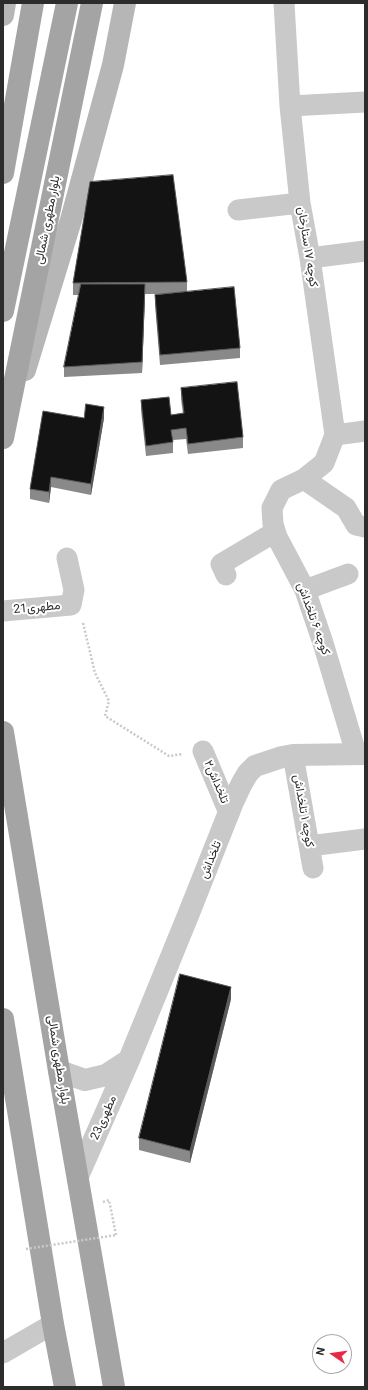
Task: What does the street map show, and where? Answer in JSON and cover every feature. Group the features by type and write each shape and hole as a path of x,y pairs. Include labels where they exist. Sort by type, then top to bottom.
{"main road":[{"path":"3,16 5,3"},
{"path":"3,172 33,3"},
{"name":"بلوار مطهرى شمالى","path":"3,311 67,3"},
{"name":"بلوار مطهرى شمالى","path":"3,438 92,3"},
{"path":"3,444 71,220 113,65 125,3"},
{"name":"بلوار مطهرى شمالى","path":"3,732 59,1071 114,1387"},
{"path":"3,1019 53,1324 65,1387"}],"street":[{"name":"کوچه ۱۷ ستارخان","path":"284,3 290,106 300,203 310,258 334,435 324,463 304,479"},
{"path":"290,106 365,102"},
{"path":"238,210 300,203"},
{"path":"310,258 365,251"},
{"path":"334,435 365,431"},
{"path":"304,479 346,508 356,525 365,527"},
{"name":"کوچه ۶ تلخداش","path":"304,479 281,490 272,508 272,524 305,590 360,754"},
{"path":"226,575 221,564 275,532"},
{"name":"21مطهرى","path":"3,611 71,605 74,590 68,558"},
{"path":"305,590 348,574"},
{"name":"۲تلخداش","path":"203,751 229,813"},
{"name":"تلخداش","path":"129,1060 229,813 248,773 255,766 293,755 360,754"},
{"name":"کوچه ۱ تلخداش","path":"293,755 313,868"},
{"path":"309,846 365,839"},
{"path":"59,1071 85,1080 106,1076 129,1060"},
{"name":"23مطهرى","path":"78,1176 129,1060"},
{"path":"3,1352 53,1324"}],"path":[{"path":"71,605 80,612 95,673 109,701 105,716 169,756 203,751"},
{"path":"26,1249 116,1235 109,1200"}],"building":[{"path":"173,175 187,282 73,283 90,182"},
{"path":"81,284 145,284 142,362 64,367"},
{"path":"234,287 240,348 160,355 155,295"},
{"path":"237,382 243,437 188,444 186,428 171,430 173,442 146,446 141,400 169,397 171,415 184,413 181,388"},
{"path":"86,404 104,407 91,484 51,477 49,492 30,489 43,411 84,418"},
{"path":"180,974 231,987 190,1151 139,1138"}]}
